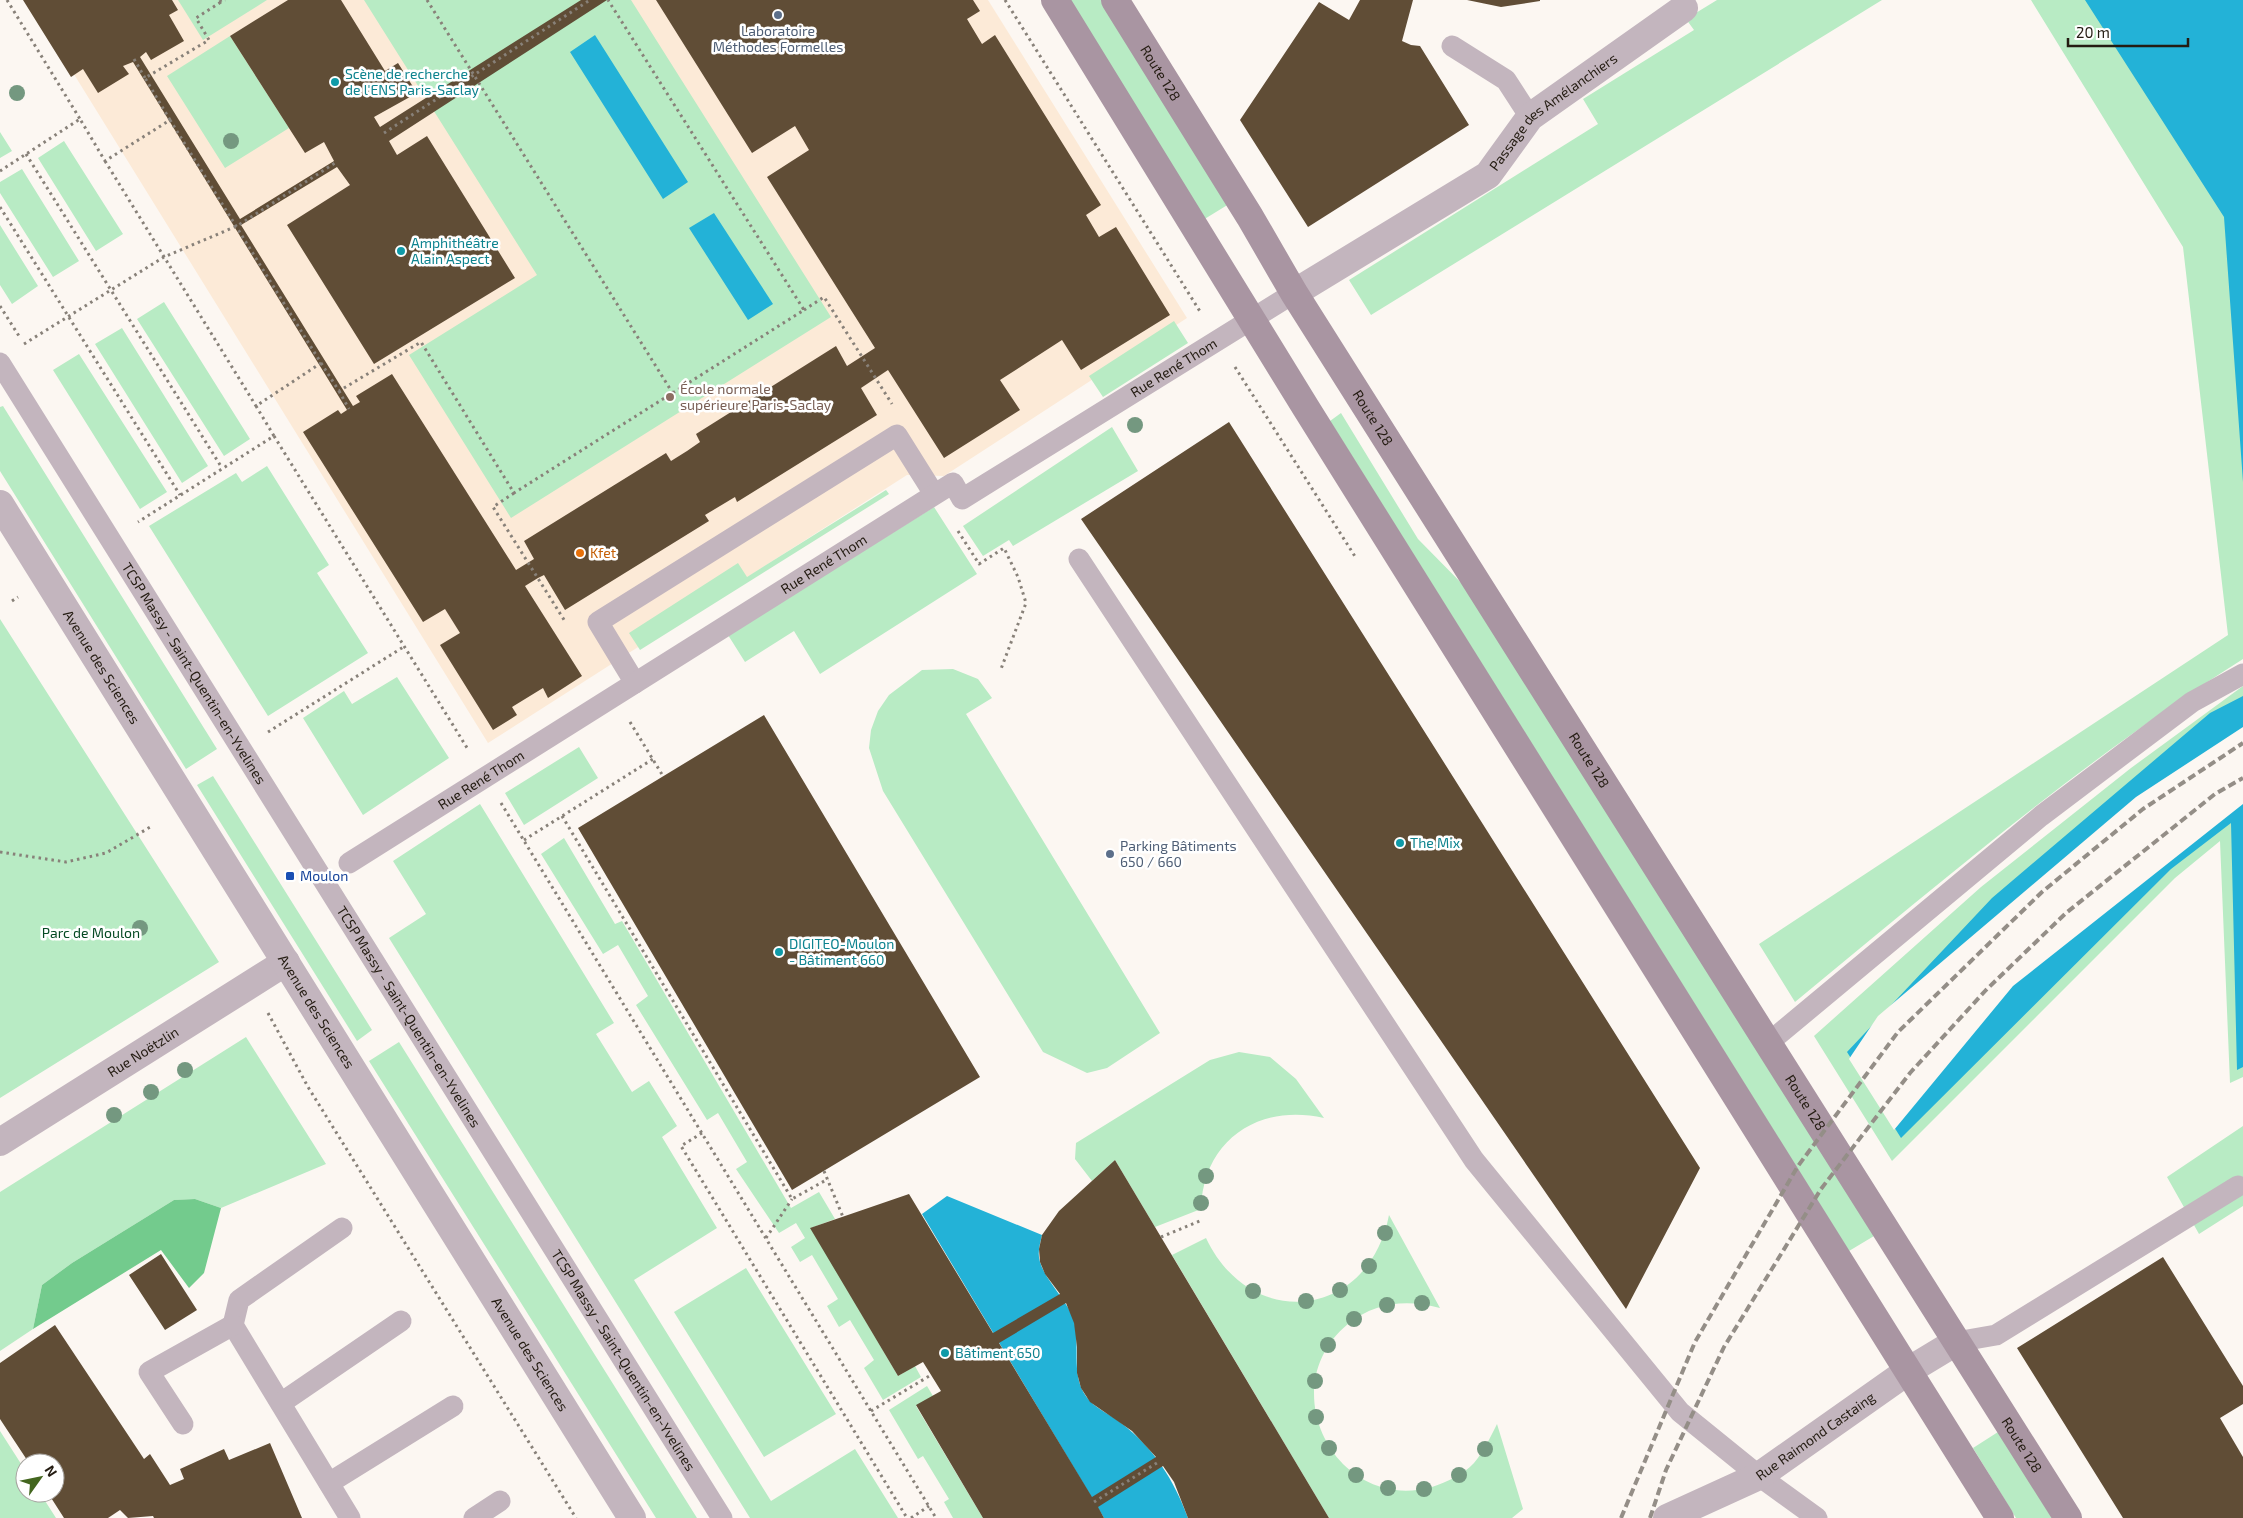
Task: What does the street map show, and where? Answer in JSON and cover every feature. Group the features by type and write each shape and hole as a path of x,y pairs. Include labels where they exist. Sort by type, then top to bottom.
{"main road":[{"path":"1055,0 2000,1518"},
{"name":"Route 128","path":"1115,0 1250,217 1294,293 2068,1518"}],"street":[{"name":"Passage des Amélanchiers","path":"1294,293 1488,175 1530,117 1684,8"},
{"name":"Avenue des Sciences","path":"0,504 632,1518"},
{"name":"Rue Noëtzlin","path":"0,1142 286,962"},
{"name":"Rue Raimond Castaing","path":"1667,1518 1759,1476 1908,1372 1956,1342"}],"lane":[{"path":"1452,46 1506,80 1530,117"},
{"name":"Rue René Thom","path":"349,862 934,494 953,483 962,499 1294,293"},
{"name":"TCSP Massy - Saint-Quentin-en-Yvelines","path":"0,363 722,1518"},
{"path":"635,683 598,622 897,435 934,494"},
{"path":"1079,560 1474,1160 1680,1412 1759,1476 1817,1518"},
{"path":"1767,1044 2041,816 2192,702 2243,674"},
{"path":"1956,1342 1996,1335 2238,1186"},
{"path":"342,1228 239,1300 233,1325 350,1518"},
{"path":"281,1403 401,1321"},
{"path":"183,1424 149,1372 233,1325"},
{"path":"329,1483 453,1406"},
{"path":"474,1518 500,1501"}],"path":[{"path":"7,0 274,436 486,777 936,1518"},
{"path":"426,0 672,392"},
{"path":"384,133 590,0"},
{"path":"608,0 804,310"},
{"path":"1005,0 1218,341"},
{"path":"145,78 209,40 196,18 222,1"},
{"path":"134,59 350,408"},
{"path":"0,170 80,119"},
{"path":"105,160 170,120"},
{"path":"26,154 222,468"},
{"path":"0,306 24,344 164,257 237,226 335,163"},
{"path":"0,207 180,495"},
{"path":"598,622 575,637 493,507 824,297 907,428 897,435"},
{"path":"339,391 421,342 514,493"},
{"path":"256,406 321,363"},
{"path":"136,523 274,436"},
{"path":"934,494 979,564 1004,548 1018,576 1026,603 1001,669"},
{"path":"268,732 405,646"},
{"path":"614,696 664,776"},
{"path":"524,840 653,760"},
{"path":"562,816 792,1199"},
{"path":"0,852 66,862 106,854 152,826"},
{"path":"265,1006 308,1087 576,1518"},
{"path":"702,1133 681,1146 907,1518"},
{"path":"824,1170 843,1217"},
{"path":"766,1238 792,1199 828,1179"},
{"path":"1161,1236 1202,1220"},
{"path":"871,1411 931,1375"},
{"path":"1094,1502 1160,1461"},
{"path":"911,1518 929,1506"}],"shaded area":[{"name":"École normale supérieure Paris-Saclay","path":"28,0 988,0 1187,318 944,476 907,475 488,743"}],"green space":[{"path":"178,0 267,0 203,40"},
{"path":"364,0 631,0 831,317 511,518 409,355 537,275"},
{"path":"1067,0 1102,0 1229,204 1203,220"},
{"path":"1717,0 1882,0 1371,315 1349,280 1598,124 1583,99 1694,30 1686,19"},
{"path":"2031,0 2243,0 2243,659 2126,738 2070,780 2014,823 1795,1002 1759,944 2228,635 2183,247"},
{"path":"230,36 289,128 225,168 167,76"},
{"path":"0,132 12,151 0,158"},
{"path":"64,141 123,234 96,251 38,158"},
{"path":"22,169 79,261 53,277 0,193 0,182"},
{"path":"0,225 38,286 12,304 0,285"},
{"path":"164,302 250,439 224,456 137,319"},
{"path":"1174,321 1188,343 1103,397 1089,376"},
{"path":"122,328 208,466 182,483 95,344"},
{"path":"79,354 167,492 140,509 53,370"},
{"path":"3,406 217,749 186,769 0,471 0,407"},
{"path":"1341,413 1418,539 1478,600 1874,1236 1849,1251 1330,421"},
{"path":"1112,427 1138,471 1013,546 1009,540 983,556 963,526"},
{"path":"267,466 329,565 317,573 368,653 268,716 149,526 236,473 242,482"},
{"path":"886,490 889,494 640,650 629,633 738,563 747,577"},
{"path":"934,507 977,574 820,674 794,631 745,662 728,635"},
{"name":"Parc de Moulon","path":"0,619 219,962 0,1098"},
{"path":"953,669 978,679 992,698 966,714 1160,1033 1107,1068 1087,1073 1043,1052 883,791 869,748 871,730 878,711 889,695 922,670"},
{"path":"397,677 449,758 363,815 303,718 344,691 352,704"},
{"path":"2243,686 2243,1077 2230,1083 2220,841 2175,878 1892,1161 1814,1036 1981,887 2131,768"},
{"path":"579,747 598,778 524,825 505,793"},
{"path":"213,776 372,1030 357,1041 197,785"},
{"path":"480,804 614,1023 596,1034 632,1092 649,1081 677,1126 662,1137 717,1228 634,1280 771,1501 855,1449 898,1518 750,1518 389,938 426,914 393,861"},
{"path":"564,838 615,924 622,921 791,1208 819,1192 835,1219 811,1228 898,1376 915,1366 921,1377 883,1400 864,1368 874,1360 850,1320 839,1327 827,1306 838,1299 812,1255 800,1262 791,1247 805,1238 796,1223 779,1233 736,1169 747,1162 718,1113 707,1120 636,1005 648,996 618,945 603,954 541,854"},
{"path":"246,1037 326,1164 221,1208 195,1199 174,1200 72,1263 42,1285 33,1329 0,1351 0,1192"},
{"path":"399,1042 697,1518 656,1518 369,1061"},
{"path":"1239,1052 1270,1057 1296,1079 1324,1118 1300,1115 1278,1116 1257,1122 1239,1132 1224,1146 1212,1164 1204,1185 1201,1209 1155,1227 1115,1160 1092,1181 1075,1159 1076,1143 1210,1060"},
{"path":"2243,1126 2243,1206 2199,1234 2167,1177"},
{"path":"195,1199 221,1208 204,1273 189,1288 161,1250 33,1329 42,1285 72,1263 174,1200"},
{"path":"1389,1215 1440,1308 1404,1303 1392,1304 1369,1311 1348,1324 1326,1350 1315,1380 1315,1410 1325,1439 1343,1464 1368,1482 1398,1490 1432,1487 1460,1475 1478,1458 1497,1424 1523,1509 1512,1518 1329,1518 1172,1255 1206,1238 1226,1269 1251,1289 1278,1300 1307,1301 1334,1293 1358,1276 1377,1250"},
{"path":"746,1268 836,1414 764,1457 674,1312"},
{"path":"927,1386 933,1396 916,1406 983,1518 953,1518 944,1502 949,1499 923,1456 918,1459 889,1410"},
{"path":"0,1431 15,1454 15,1503 46,1503 56,1518 0,1518"},
{"path":"1998,1432 2052,1518 2016,1518 1973,1448"}],"water":[{"path":"2085,0 2243,0 2243,482 2224,217"},
{"path":"595,35 688,182 663,199 570,52"},
{"path":"714,213 773,304 748,320 689,228"},
{"path":"2243,696 2243,1067 2237,1070 2231,823 2171,869 1901,1138 1847,1052 1992,898 2210,713"},
{"path":"947,1196 1042,1235 1039,1259 1047,1277 1067,1305 1074,1321 1078,1373 1084,1392 1093,1404 1133,1433 1153,1454 1169,1478 1188,1518 1104,1518 922,1214"}],"pier":[{"path":"2243,727 2243,804 2013,986 1894,1130 1849,1059 1878,1016 2136,797"}],"building":[{"path":"23,0 172,0 178,10 169,15 184,41 151,60 146,52 140,57 240,219 334,161 324,142 305,153 230,36 288,0 341,0 385,71 398,63 417,93 374,117 380,127 581,0 607,0 389,141 397,155 427,136 515,278 374,364 287,225 350,185 337,167 241,225 353,406 360,402 356,396 392,374 516,570 534,559 524,541 666,453 671,461 687,451 700,442 696,434 836,346 847,366 875,348 767,177 809,150 795,126 752,153 656,0 973,0 980,11 967,19 982,44 995,35 1101,205 1086,215 1099,237 1116,227 1170,315 1081,370 1062,340 1000,380 1020,410 944,458 888,370 861,388 877,415 737,502 735,497 705,515 709,521 565,610 544,575 538,578 525,586 582,676 548,698 543,688 512,707 517,715 493,730 440,645 460,633 445,609 423,622 303,432 338,410 341,414 347,410 133,62 123,66 129,74 98,93 83,69 71,77"},
{"path":"1360,0 1413,0 1402,41 1420,46 1469,125 1308,227 1240,120 1319,2 1349,20"},
{"path":"1467,0 1540,0 1540,1 1501,7"},
{"name":"The Mix","path":"1229,422 1700,1168 1626,1309 1081,519"},
{"name":"DIGITEO-Moulon - Bâtiment 660","path":"764,715 980,1077 792,1190 578,828"},
{"path":"1115,1160 1329,1518 1188,1518 1174,1482 1163,1466 1098,1507 1104,1518 983,1518 916,1405 941,1391 923,1362 898,1376 810,1228 909,1194 993,1333 1060,1294 1045,1274 1040,1262 1039,1249 1042,1235 1059,1211","holes":["1066,1303 1074,1323 1077,1347 1077,1373 1081,1388 1090,1402 1132,1431 1156,1457 1092,1497 999,1343"]},
{"path":"161,1254 197,1310 165,1330 129,1275"},
{"path":"2163,1257 2243,1386 2243,1404 2220,1418 2243,1457 2243,1518 2123,1518 2017,1348"},
{"path":"55,1325 144,1459 150,1454 170,1485 184,1479 180,1469 224,1449 229,1460 270,1443 302,1518 154,1518 153,1516 128,1518 120,1510 108,1518 64,1518 54,1503 65,1503 65,1453 22,1453 0,1419 0,1363"}],"railway":[{"path":"1621,1518 1695,1342 1798,1166 1898,1032 2042,892 2143,809 2243,743"},
{"path":"1650,1518 1666,1470 1724,1347 1821,1189 1910,1073 1986,990 2066,913 2215,794 2243,778"}],"place":[{"name":"Laboratoire Méthodes Formelles","path":"778,15"},
{"name":"Scène de recherche de l'ENS Paris-Saclay","path":"335,82"},
{"name":"Amphithéâtre Alain Aspect","path":"401,251"},
{"name":"École normale supérieure Paris-Saclay","path":"670,397"},
{"name":"Kfet","path":"580,553"},
{"name":"The Mix","path":"1400,843"},
{"name":"Parking Bâtiments 650 / 660","path":"1110,854"},
{"name":"Moulon","path":"290,876"},
{"name":"DIGITEO-Moulon - Bâtiment 660","path":"779,952"},
{"name":"Bâtiment 650","path":"945,1353"}]}
